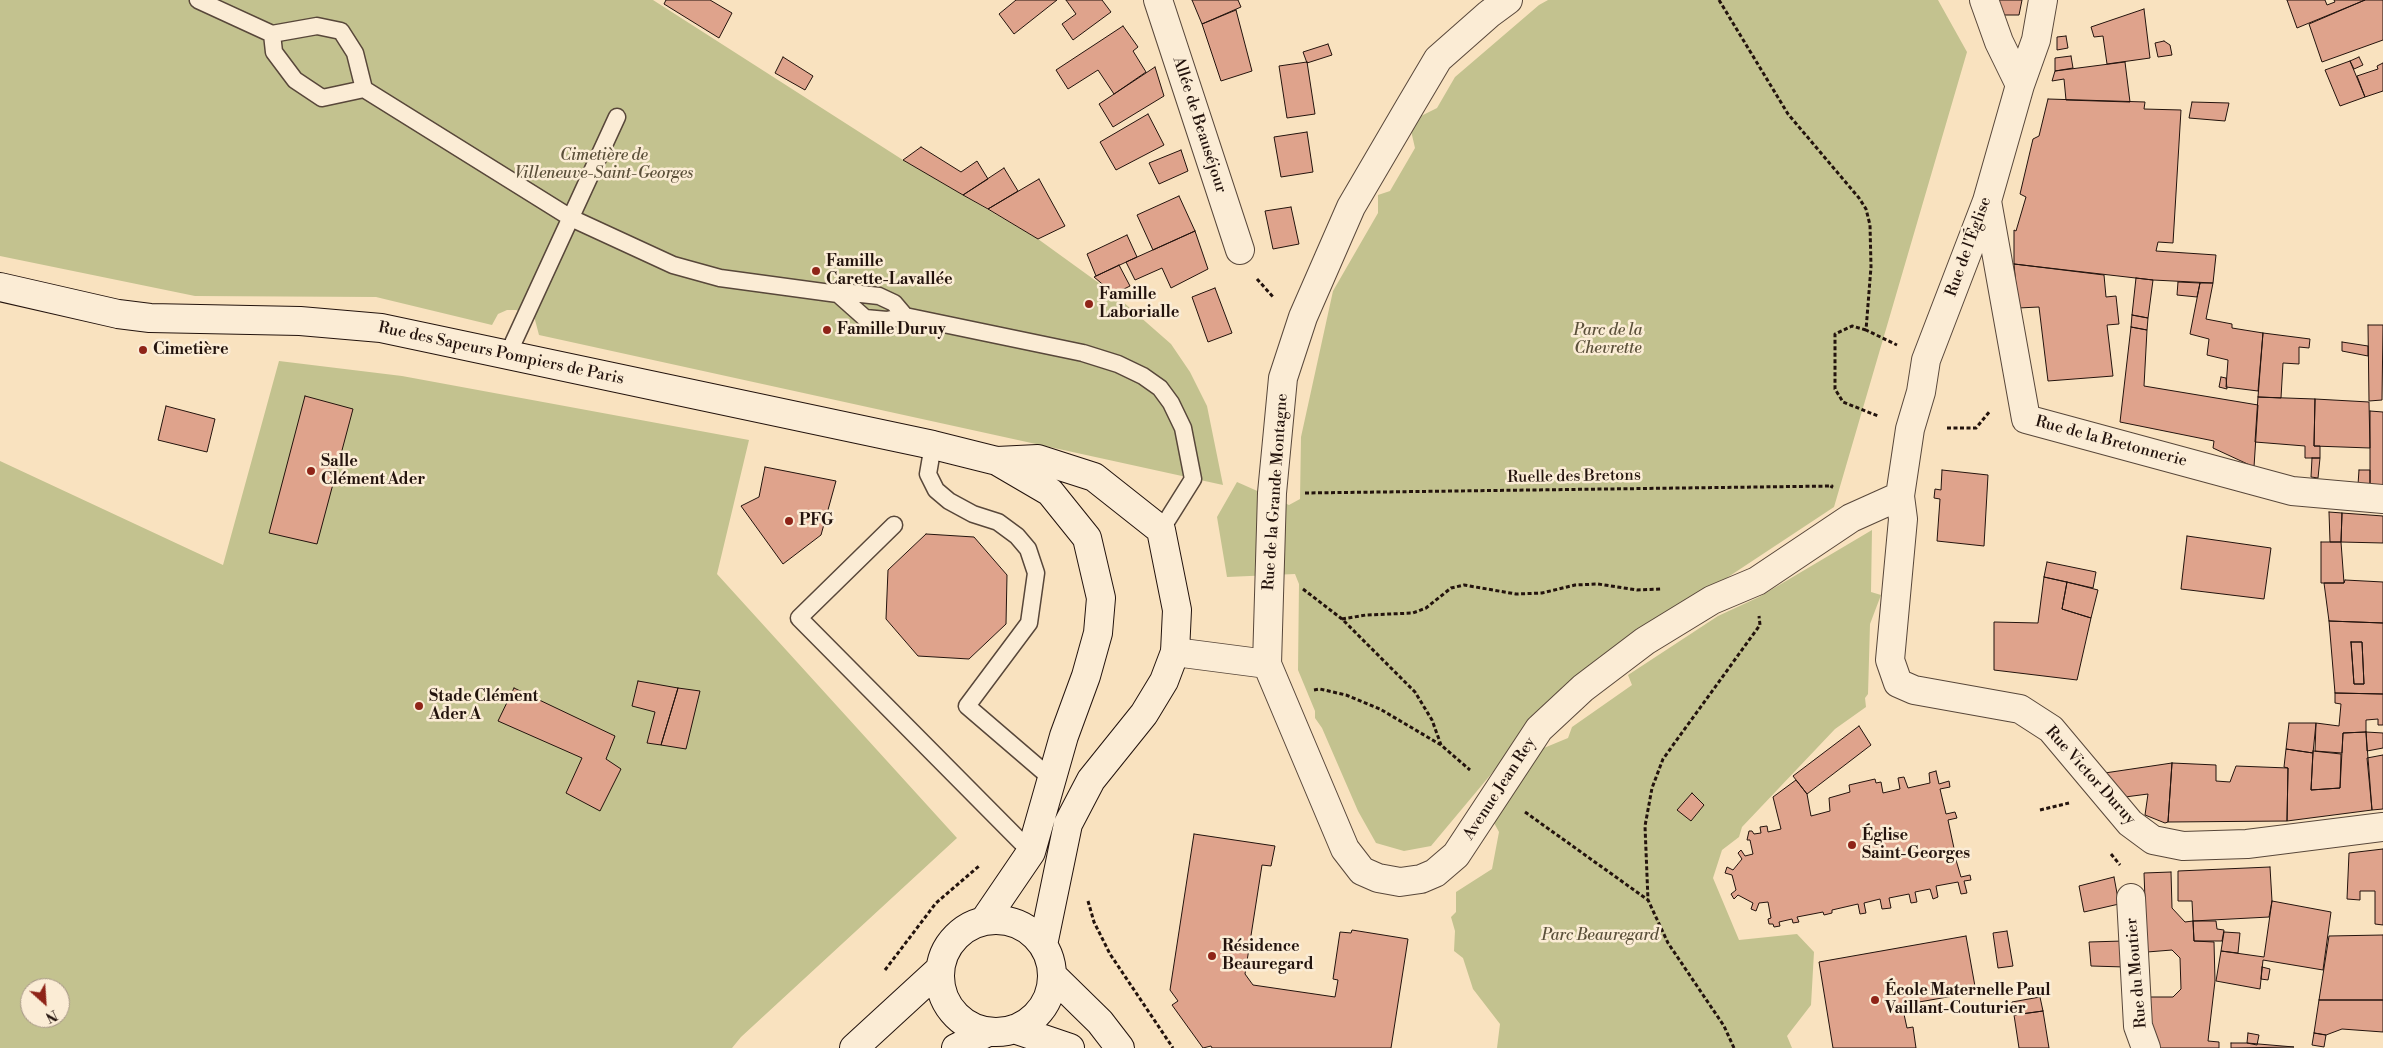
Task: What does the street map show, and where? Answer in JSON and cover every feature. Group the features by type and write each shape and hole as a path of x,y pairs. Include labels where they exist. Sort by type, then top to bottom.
{"street":[{"name":"Allée de Beauséjour","path":"1158,0 1240,250"},
{"name":"Rue de la Grande Montagne","path":"1267,664 1272,494 1283,378 1303,317 1351,208 1438,59 1489,14 1508,0"},
{"path":"1984,0 1999,42 2020,85"},
{"name":"Rue de l'Église","path":"1900,496 1910,429 1921,392 1926,360 1987,201 2020,85 2036,40 2043,0"},
{"name":"Rue de la Bretonnerie","path":"1987,201 2026,419 2292,491 2383,499"},
{"name":"Rue des Sapeurs Pompiers de Paris","path":"0,287 118,314 158,318 300,321 381,328 933,445 997,461 1050,492 1087,538 1101,598 1098,633 1086,676 1064,736 1026,859 984,921"},
{"name":"Rue des Sapeurs Pompiers de Paris","path":"997,461 1038,459 1094,477 1161,530"},
{"name":"Avenue Jean Rey","path":"1267,664 1345,849 1362,870 1378,878 1400,882 1421,879 1435,873 1456,855 1539,729 1583,688 1645,640 1712,600 1757,581 1850,518 1900,496"},
{"name":"Rue Victor Duruy","path":"1900,496 1902,519 1890,660 1898,683 1914,690 2020,710 2043,724 2051,729 2130,823 2153,840 2183,846 2247,844 2383,827"},
{"path":"1043,945 1068,824 1091,780 1144,714 1164,681 1175,652 1177,610 1161,530"},
{"path":"1175,652 1267,664"},
{"name":"Rue du Moutier","path":"2131,898 2138,1026 2146,1048"},
{"path":"956,1048 1001,1030 1030,1021 1042,1008 1050,993 1052,975 1050,960 1043,945 1032,932 1017,924 1001,920 984,921 968,927 955,938 945,952 940,969 941,987 947,1003 957,1017 972,1026 1001,1030 1070,1048"},
{"path":"854,1048 940,969"},
{"path":"1052,975 1100,1022 1120,1048"}],"lane":[{"path":"198,0 272,34 316,26 341,31 355,53 364,89"},
{"path":"272,34 274,52 295,80 322,98 364,89 571,218 650,256 693,272 838,294 852,293 879,296 894,303 905,316"},
{"path":"508,354 617,116"},
{"path":"838,294 865,318 887,320 905,316 1083,353 1118,364 1143,376 1160,388 1171,403 1183,428 1193,479 1161,530"},
{"path":"933,445 928,474 936,490 949,501 974,514 998,522 1017,536 1028,549 1036,573 1028,623 967,706 1052,778"},
{"path":"894,525 799,618 1026,859"}],"path":[{"path":"1719,0 1788,114 1859,198 1866,209 1870,225 1871,267 1866,330"},
{"path":"1240,250 1250,270 1275,300"},
{"path":"1926,360 1866,330 1852,326 1835,334 1835,389 1843,402 1910,429 1976,428 2000,399 2022,395"},
{"name":"Ruelle des Bretons","path":"1272,494 1832,486 1830,507 1850,518"},
{"path":"1270,569 1289,568 1292,582 1342,619 1414,692 1432,720 1441,745"},
{"path":"1734,1048 1724,1026 1668,943 1648,900 1645,826 1652,788 1663,759 1760,625 1757,581"},
{"path":"1342,619 1366,615 1413,613 1426,608 1451,588 1464,585 1516,594 1542,593 1575,585 1598,584 1637,590 1682,589 1712,600"},
{"path":"1282,699 1320,689 1346,695 1380,709 1441,745 1496,792 1648,900"},
{"path":"883,972 936,902 976,866 1026,859"},
{"path":"1057,871 1080,876 1094,922 1110,954 1173,1048"}],"green space":[{"name":"Cimetière de Villeneuve-Saint-Georges","path":"0,0 653,0 903,160 1038,239 1114,294 1171,344 1190,372 1207,406 1223,485 539,335 534,316 516,310 507,310 498,314 492,325 376,297 195,296 0,256"},
{"name":"Parc de la Chevrette","path":"1548,0 1938,0 1967,52 1834,507 1663,620 1543,712 1431,846 1404,851 1376,843 1358,811 1322,728 1315,718 1315,711 1298,670 1299,584 1295,574 1227,577 1217,517 1237,482 1289,505 1300,499 1301,437 1333,291 1378,213 1378,195 1390,191 1415,148 1409,122 1437,108 1455,77 1539,5"},
{"name":"Stade Clément Ader A","path":"279,361 402,376 749,440 717,574 957,838 741,1037 732,1048 0,1048 0,461 223,565"},
{"name":"Parc Beauregard","path":"1872,530 1871,592 1881,595 1870,624 1866,707 1835,729 1742,827 1739,837 1722,850 1713,878 1739,940 1797,934 1814,952 1811,1005 1787,1036 1792,1048 1497,1048 1500,1024 1473,989 1463,958 1454,951 1455,931 1451,917 1456,912 1456,892 1492,869 1499,832 1481,799 1539,750 1568,738 1572,727 1632,685 1628,675 1718,616 1759,597"}],"building":[{"path":"666,0 710,0 732,13 719,38 664,4"},
{"path":"1016,0 1057,0 1014,34 999,14"},
{"path":"1066,0 1102,0 1111,12 1073,40 1062,24 1076,14"},
{"path":"1192,0 1238,0 1241,7 1202,24"},
{"path":"1995,0 2022,0 2019,15 1996,15"},
{"path":"2287,0 2325,0 2327,5 2335,2 2334,0 2365,0 2297,28"},
{"path":"2365,0 2383,0 2383,40 2322,62 2309,24"},
{"path":"2144,9 2150,58 2107,64 2103,36 2094,37 2091,27"},
{"path":"1236,10 1252,71 1221,81 1202,24"},
{"path":"1123,26 1138,47 1133,51 1146,72 1114,94 1098,70 1068,89 1056,70"},
{"path":"2066,36 2068,48 2057,50 2057,37"},
{"path":"2164,41 2170,45 2172,55 2158,57 2155,43"},
{"path":"1328,44 1332,55 1307,63 1303,52"},
{"path":"2071,56 2073,68 2055,71 2055,58"},
{"path":"783,57 813,76 805,90 775,73"},
{"path":"2359,57 2363,65 2354,69 2350,61"},
{"path":"2350,61 2365,97 2340,106 2325,70"},
{"path":"1307,62 1315,114 1287,118 1279,66"},
{"path":"2125,62 2130,102 2066,100 2064,79 2052,81 2055,71"},
{"path":"2383,63 2383,91 2365,97 2357,76 2378,69 2377,66"},
{"path":"1155,67 1164,96 1113,127 1099,104"},
{"path":"2048,99 2145,102 2144,109 2181,110 2173,243 2158,242 2156,251 2216,255 2213,283 2153,280 2014,264 2014,230 2016,231 2026,197 2020,194 2033,139 2039,136"},
{"path":"2192,102 2229,103 2225,121 2189,118"},
{"path":"1148,114 1164,145 1116,170 1100,142"},
{"path":"1307,132 1313,172 1281,177 1274,137"},
{"path":"921,147 961,172 977,161 988,179 963,195 903,160"},
{"path":"1181,150 1188,171 1159,184 1149,163"},
{"path":"1004,168 1018,191 988,209 963,195"},
{"path":"1039,179 1065,226 1038,239 988,209"},
{"path":"1179,196 1195,231 1153,250 1137,215"},
{"path":"1291,207 1299,244 1273,249 1265,211"},
{"path":"1195,231 1208,269 1171,288 1162,268 1135,280 1126,262"},
{"path":"1127,235 1137,257 1096,276 1087,254"},
{"path":"2014,264 2104,275 2106,297 2116,296 2119,324 2107,325 2113,376 2048,381 2039,307 2018,308"},
{"path":"1119,265 1130,286 1114,294 1094,277"},
{"path":"2136,278 2153,280 2148,318 2132,315"},
{"path":"2178,282 2200,283 2197,297 2177,295"},
{"path":"2200,283 2213,283 2206,319 2232,324 2232,328 2263,333 2258,391 2226,387 2228,360 2207,355 2209,339 2190,334"},
{"path":"1215,288 1232,333 1208,342 1192,297"},
{"path":"2132,315 2148,318 2147,330 2131,327"},
{"path":"2368,325 2383,325 2382,400 2369,401"},
{"path":"2131,327 2147,330 2144,386 2258,405 2254,467 2213,448 2214,441 2120,422"},
{"path":"2263,333 2310,339 2309,348 2299,347 2299,364 2283,363 2281,398 2258,397"},
{"path":"2342,342 2368,346 2368,356 2342,351"},
{"path":"2221,377 2226,378 2227,389 2219,387"},
{"name":"Salle Clément Ader","path":"305,396 353,409 317,544 269,533"},
{"path":"2258,397 2315,399 2314,446 2320,446 2320,458 2305,458 2305,446 2255,442"},
{"path":"2315,399 2369,402 2370,448 2314,446"},
{"path":"166,406 215,419 207,452 158,440"},
{"path":"2370,411 2383,412 2383,486 2370,487"},
{"path":"2312,458 2320,458 2318,478 2311,477"},
{"name":"PFG","path":"765,467 836,481 821,535 783,564 741,506 759,497"},
{"path":"1942,470 1988,475 1984,546 1937,541 1940,499 1934,498 1935,489 1941,490"},
{"path":"2359,470 2370,470 2370,487 2358,485"},
{"path":"2329,512 2342,513 2341,542 2330,542"},
{"path":"2342,513 2383,516 2383,543 2341,542"},
{"path":"926,534 974,537 1007,575 1006,624 969,659 918,656 886,619 888,570"},
{"path":"2187,536 2271,548 2264,599 2181,589"},
{"path":"2321,542 2341,542 2344,583 2321,583"},
{"path":"2047,562 2096,572 2093,588 2044,577"},
{"path":"2044,577 2067,582 2062,609 2091,618 2077,680 1994,670 1994,622 2038,623"},
{"path":"2345,580 2383,582 2383,623 2329,621 2324,583 2344,583"},
{"path":"2067,582 2098,590 2091,618 2062,609"},
{"path":"2329,621 2383,623 2383,694 2335,693","holes":["2351,642 2362,642 2364,684 2354,684"]},
{"path":"2351,642 2362,642 2364,684 2354,684"},
{"path":"638,681 678,688 661,745 647,743 655,712 632,706"},
{"path":"514,688 615,736 606,759 621,769 600,811 566,793 582,758 498,721"},
{"path":"678,688 700,691 686,749 661,745"},
{"path":"2335,693 2383,694 2383,725 2378,725 2378,719 2366,720 2366,732 2343,733 2342,753 2315,751 2316,723 2339,726 2341,704 2335,703"},
{"path":"2289,723 2316,723 2313,753 2286,749"},
{"path":"1859,726 1871,745 1807,794 1793,776"},
{"path":"2366,732 2372,810 2287,821 2288,768 2284,767 2286,749 2313,753 2311,790 2340,788 2343,733"},
{"path":"2366,732 2383,733 2383,748 2367,751"},
{"path":"2313,751 2341,754 2340,788 2311,790"},
{"path":"2383,755 2383,809 2372,810 2367,758"},
{"path":"2172,763 2216,765 2216,781 2230,782 2236,766 2288,768 2287,821 2168,822"},
{"path":"2172,763 2168,822 2165,823 2145,815 2148,794 2125,797 2098,774"},
{"name":"Église Saint-Georges","path":"1936,771 1939,784 1949,781 1950,787 1940,789 1946,814 1955,812 1957,818 1948,820 1955,853 1965,851 1966,857 1956,860 1961,877 1970,875 1971,880 1964,881 1967,893 1961,894 1958,882 1936,886 1938,897 1933,899 1930,889 1915,892 1917,902 1911,903 1909,894 1889,898 1891,908 1882,909 1880,899 1864,903 1866,913 1860,914 1858,904 1832,910 1832,913 1824,915 1823,912 1797,917 1799,922 1793,923 1792,919 1779,922 1780,926 1774,927 1773,924 1769,924 1768,919 1771,918 1768,902 1759,903 1756,911 1751,909 1753,903 1738,895 1734,899 1731,894 1736,890 1732,875 1725,873 1727,867 1733,870 1742,859 1738,853 1741,850 1745,856 1753,854 1750,840 1747,840 1749,831 1752,831 1754,834 1761,833 1760,827 1767,826 1768,832 1781,829 1773,797 1796,780 1807,794 1811,816 1830,811 1829,798 1850,792 1849,785 1875,779 1876,783 1881,782 1883,793 1900,789 1898,778 1904,777 1908,788 1930,783 1929,773"},
{"path":"1692,793 1704,805 1691,821 1677,810"},
{"name":"Résidence Beauregard","path":"1194,834 1275,846 1271,866 1262,865 1245,974 1253,985 1335,997 1338,980 1333,979 1340,932 1351,933 1352,930 1408,939 1391,1048 1212,1048 1211,1046 1203,1048 1172,1005 1178,1001 1170,990"},
{"path":"2383,849 2383,925 2375,924 2375,891 2360,891 2360,900 2347,899 2349,853"},
{"path":"2270,867 2272,901 2269,917 2193,921 2192,901 2178,901 2178,871"},
{"path":"2171,872 2172,908 2185,922 2193,921 2194,941 2214,942 2215,981 2208,1041 2219,1042 2219,1048 2155,1048 2152,1045 2149,997 2173,997 2181,989 2180,958 2172,950 2147,952 2144,873"},
{"path":"2114,877 2119,904 2084,912 2079,886"},
{"path":"2272,901 2331,912 2323,970 2263,960 2260,989 2216,981 2221,951 2264,957"},
{"path":"2193,921 2216,921 2217,929 2224,930 2222,941 2194,941"},
{"path":"2007,931 2013,966 1998,968 1993,933"},
{"path":"2224,932 2240,933 2238,953 2221,951"},
{"path":"2383,935 2383,1000 2319,1000 2329,936"},
{"path":"1966,936 1976,992 1902,1005 1907,1028 1913,1027 1916,1048 1833,1048 1819,962"},
{"path":"2123,941 2125,967 2091,966 2089,942"},
{"path":"2262,967 2270,969 2268,980 2261,979"},
{"path":"2040,997 2043,1011 2014,1015 2012,1002"},
{"path":"2319,1000 2383,1000 2383,1032 2342,1029 2326,1035 2314,1033"},
{"path":"2043,1011 2049,1048 2019,1048 2014,1015"},
{"path":"2248,1033 2259,1035 2257,1045 2247,1043"},
{"path":"2314,1033 2326,1035 2324,1047 2312,1045"},
{"path":"2231,1043 2247,1043 2294,1047 2231,1048"}],"place":[{"name":"Famille Carette-Lavallée","path":"816,271"},
{"name":"Famille Laborialle","path":"1089,304"},
{"name":"Famille Duruy","path":"827,330"},
{"name":"Cimetière","path":"143,350"},
{"name":"Salle Clément Ader","path":"311,471"},
{"name":"PFG","path":"789,521"},
{"name":"Stade Clément Ader A","path":"419,706"},
{"name":"Église Saint-Georges","path":"1852,845"},
{"name":"Résidence Beauregard","path":"1212,956"},
{"name":"École Maternelle Paul Vaillant-Couturier","path":"1875,1000"}]}
